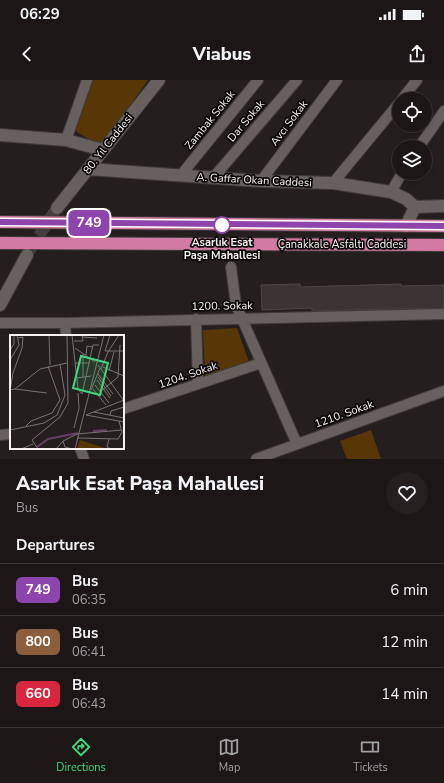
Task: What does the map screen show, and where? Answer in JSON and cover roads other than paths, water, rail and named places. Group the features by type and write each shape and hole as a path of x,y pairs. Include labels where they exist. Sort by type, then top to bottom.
{"highway":[{"name":"Çanakkale Asfaltı Caddesi","path":"0,222 444,226"},
{"name":"Çanakkale Asfaltı Caddesi","path":"0,243 444,245"}],"street":[{"path":"66,140 87,80"},
{"name":"80. Yıl Caddesi","path":"57,208 159,80"},
{"name":"Zambak Sokak","path":"181,176 258,80"},
{"name":"Dar Sokak","path":"213,178 297,80"},
{"name":"Avcı Sokak","path":"261,182 337,80"},
{"path":"407,92 414,81"},
{"path":"333,183 392,111"},
{"path":"424,140 444,111"},
{"path":"0,135 66,140 103,150"},
{"name":"A. Gaffar Okan Caddesi","path":"88,169 261,182 333,183 391,192 406,198 414,207"},
{"path":"391,192 398,180"},
{"path":"406,226 414,207 444,206"},
{"path":"0,305 27,255"},
{"path":"231,267 236,305 297,444"},
{"name":"1200. Sokak","path":"0,323 65,323 444,314"},
{"path":"196,319 198,384"},
{"path":"65,323 66,335"},
{"name":"1204. Sokak","path":"124,409 261,363"},
{"name":"1210. Sokak","path":"256,459 443,392"},
{"path":"0,435 10,434"},
{"path":"80,449 84,459"}],"tunnel":[{"path":"29,251 57,208"}],"place":[{"name":"Asarlık Esat Paşa Mahallesi","path":"222,225"}]}
